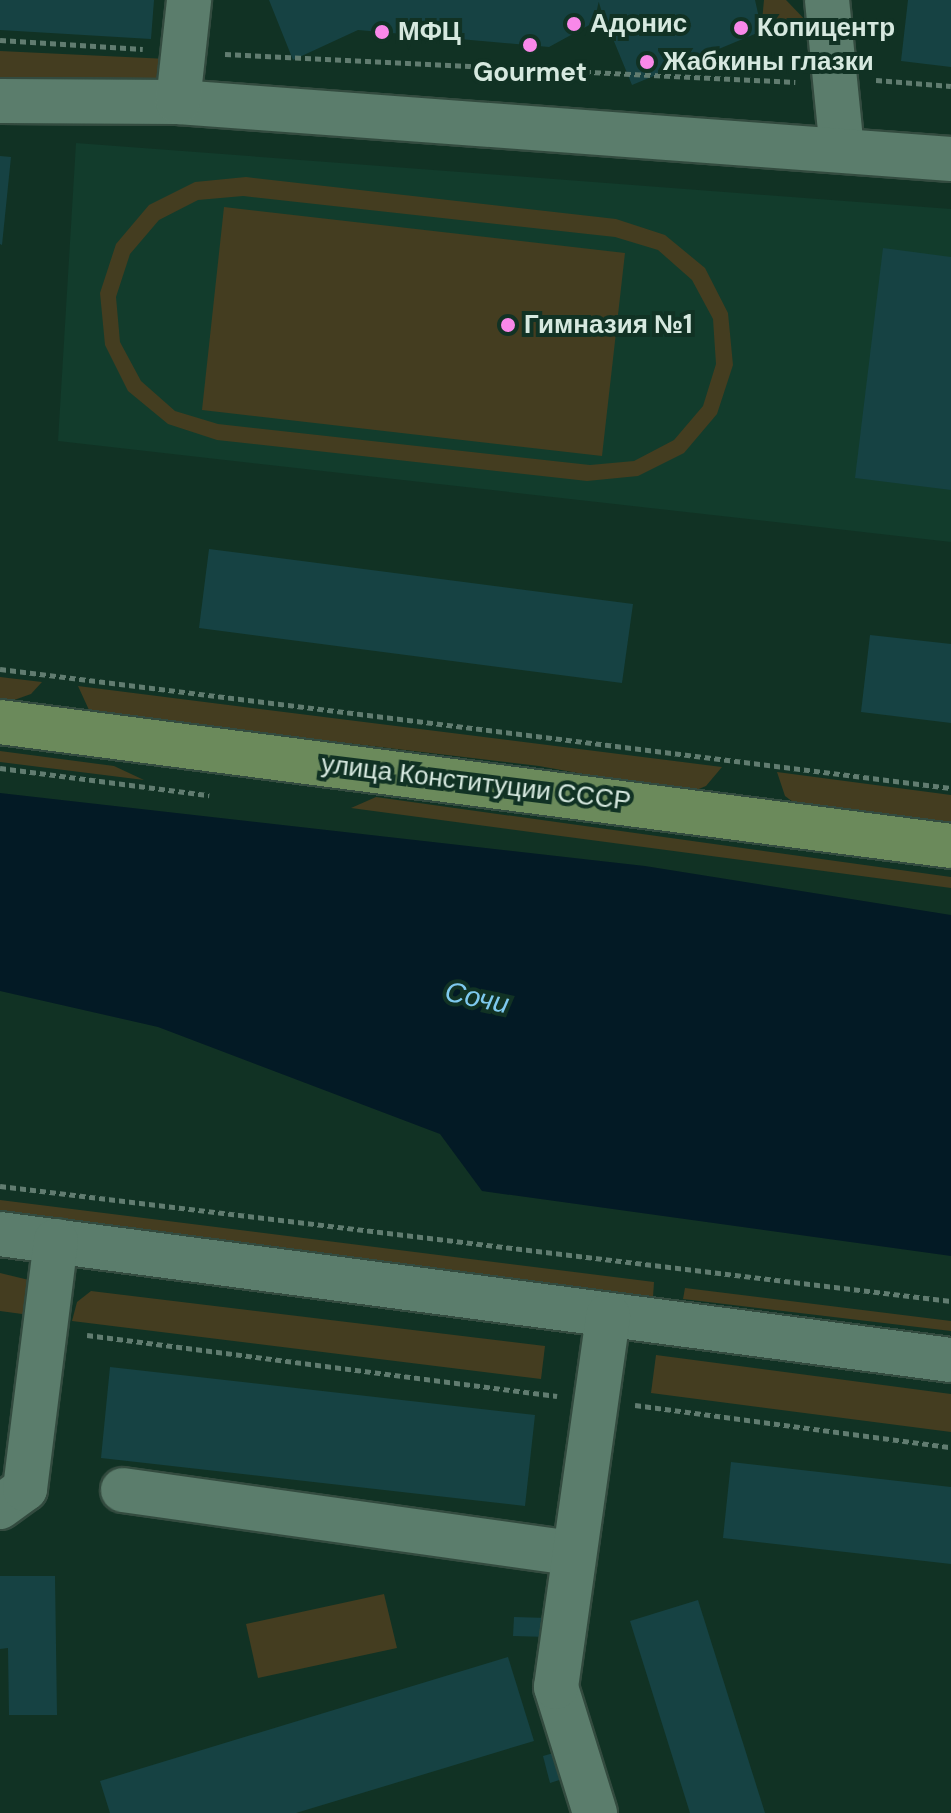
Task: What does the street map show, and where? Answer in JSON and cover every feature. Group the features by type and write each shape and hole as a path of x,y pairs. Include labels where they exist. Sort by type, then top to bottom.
{"main road":[{"name":"улица Конституции СССР","path":"0,722 951,846"}],"street":[{"path":"178,102 189,0"},
{"path":"827,0 842,149"},
{"path":"0,101 178,102 951,159"},
{"path":"0,1234 951,1360"},
{"path":"0,1507 25,1489 48,1330 56,1241"},
{"path":"584,1810 556,1687 572,1553 608,1316"},
{"path":"123,1490 572,1553"}],"path":[{"path":"0,40 183,52 951,86"},
{"path":"0,669 951,788"},
{"path":"0,1186 951,1301"},
{"path":"48,1330 951,1447"}],"shaded area":[{"path":"764,0 786,0 811,26 762,21"},
{"path":"0,51 168,59 165,90 0,84"},
{"name":"Гимназия №1","path":"76,143 951,209 951,542 58,441"},
{"path":"246,177 616,219 665,235 705,268 728,313 733,365 717,414 684,453 638,476 587,481 217,440 168,424 128,391 105,345 100,293 116,244 149,205 195,182","holes":["243,196 615,237 658,250 692,280 713,319 716,364 703,406 674,440 634,461 590,465 218,424 175,411 141,381 120,342 116,297 130,254 159,220 198,200"]},
{"path":"224,207 625,253 602,456 202,410"},
{"path":"0,677 42,682 31,694 0,705"},
{"path":"78,686 722,767 706,786 689,793 539,766 103,714 89,710"},
{"path":"0,751 114,766 144,780 0,762"},
{"path":"777,772 951,795 951,831 797,805 785,796"},
{"path":"376,797 951,877 951,888 351,808"},
{"path":"0,1200 654,1282 653,1297 0,1215"},
{"path":"0,1273 29,1280 37,1316 0,1311"},
{"path":"685,1288 951,1321 951,1331 683,1299"},
{"path":"91,1291 545,1346 541,1379 72,1321 77,1302"},
{"path":"656,1355 951,1394 951,1432 651,1393"},
{"path":"384,1594 397,1648 258,1678 246,1624"}],"water":[{"name":"Сочи","path":"0,793 645,866 951,915 951,1256 482,1191 440,1134 158,1027 0,991"}],"building":[{"path":"0,0 154,0 151,39 0,30"},
{"path":"269,0 755,0 762,31 632,85 604,17 549,47 358,30 293,60"},
{"path":"908,0 951,0 951,67 901,61"},
{"path":"0,156 11,157 2,245 0,244"},
{"path":"883,248 951,257 951,490 855,478"},
{"path":"209,549 633,604 622,683 199,628"},
{"path":"870,635 951,644 951,723 861,712"},
{"path":"110,1367 535,1415 525,1506 101,1458"},
{"path":"731,1462 951,1487 951,1564 723,1538"},
{"path":"0,1576 55,1576 57,1715 9,1715 8,1648 0,1649"},
{"path":"698,1600 765,1813 690,1813 630,1621"},
{"path":"514,1617 548,1618 547,1637 513,1636"},
{"path":"508,1657 534,1741 296,1813 110,1813 100,1781"},
{"path":"564,1750 572,1776 550,1783 543,1756"}],"place":[{"name":"Адонис","path":"574,24"},
{"name":"Копицентр","path":"741,28"},
{"name":"МФЦ","path":"382,32"},
{"name":"Gourmet","path":"530,45"},
{"name":"Жабкины глазки","path":"647,62"},
{"name":"Гимназия №1","path":"508,325"}]}
